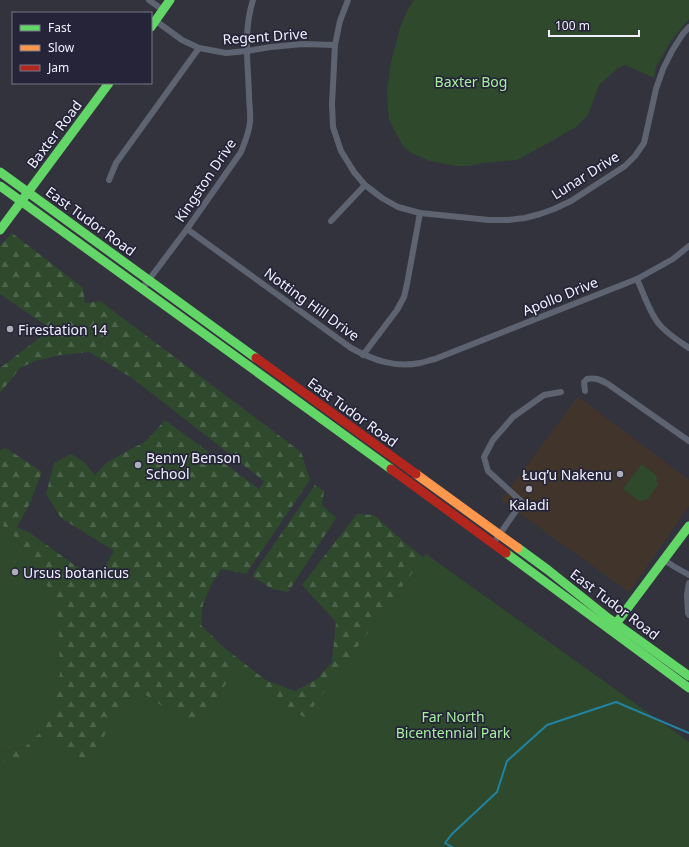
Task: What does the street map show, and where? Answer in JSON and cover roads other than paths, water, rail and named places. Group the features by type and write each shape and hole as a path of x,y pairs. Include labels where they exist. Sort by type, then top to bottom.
{"main road":[{"path":"153,24 170,0"},
{"name":"Baxter Road","path":"0,230 108,84"},
{"name":"East Tudor Road","path":"0,172 548,570 613,628 689,688"},
{"name":"East Tudor Road","path":"0,186 493,544 613,628 689,676"},
{"path":"613,628 689,526"}],"street":[{"path":"149,0 163,10"},
{"name":"Kingston Drive","path":"142,289 187,229 241,152 247,138 250,122 247,29 250,8 253,0"},
{"name":"Lunar Drive","path":"348,0 340,20 335,45 332,104 333,127 341,151 354,172 365,185 382,198 398,207 420,213 489,220 525,218 554,209 571,201 626,166 644,143 656,89 663,69 672,51 689,27"},
{"name":"Regent Drive","path":"153,24 199,48 226,52 247,51 271,46 303,44 335,45"},
{"path":"109,180 116,163 199,48"},
{"path":"331,221 365,185"},
{"path":"363,355 397,310 404,297 420,213"},
{"name":"Notting Hill Drive","path":"187,229 345,344 363,355 382,362 400,364 419,363 435,359"},
{"name":"Apollo Drive","path":"435,359 637,279 673,259 689,246"},
{"path":"637,279 658,323 665,331 689,348"},
{"path":"585,391 584,382 587,378 600,379 689,441"},
{"path":"493,544 522,502 488,471 484,457 493,440 513,417 544,395 561,392"},
{"path":"664,560 689,575"},
{"path":"689,583 687,594 689,615"}],"waterway":[{"path":"452,847 445,843 452,834 497,792 507,761 547,725 616,702 689,733"}],"place":[{"name":"Firestation 14","path":"10,329"},
{"name":"Benny Benson School","path":"138,465"},
{"name":"Łuq’u Nakenu","path":"620,474"},
{"name":"Kaladi","path":"529,489"},
{"name":"Ursus botanicus","path":"15,572"}],"park label":[{"name":"Baxter Bog","path":"471,81"},
{"name":"Far North Bicentennial Park","path":"453,724"}]}
